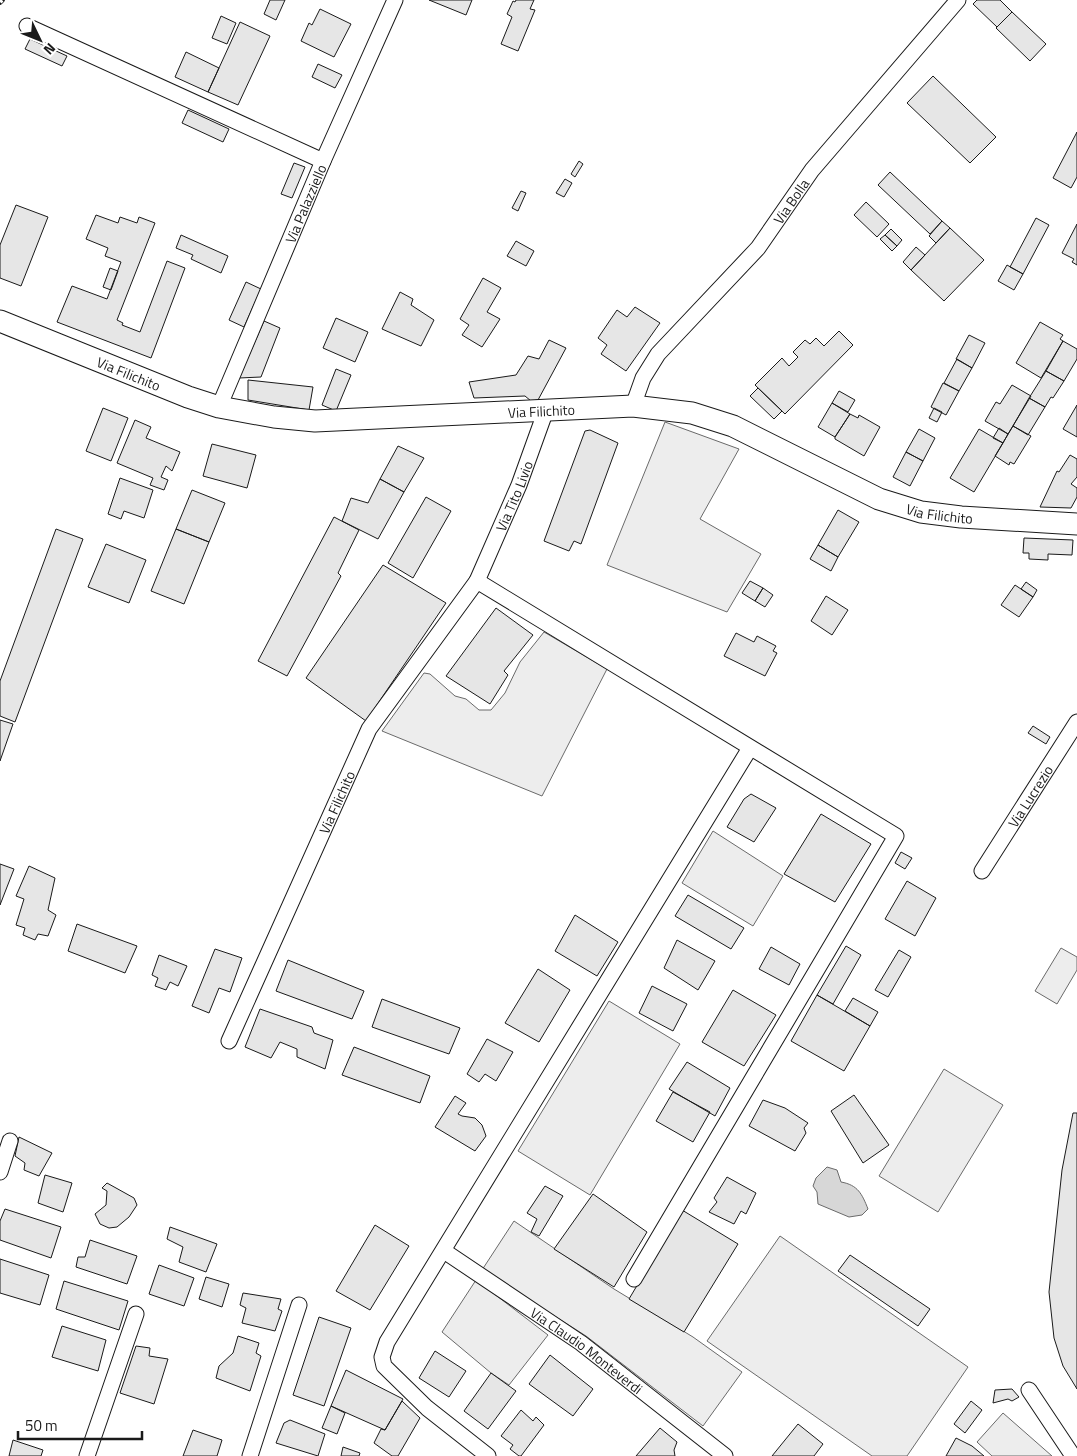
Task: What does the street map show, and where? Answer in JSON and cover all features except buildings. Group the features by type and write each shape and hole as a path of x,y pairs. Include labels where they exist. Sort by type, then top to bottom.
{"street":[{"name":"Via Palazziello","path":"218,407 323,161 395,0"},
{"name":"Via Bolla","path":"633,406 643,378 658,354 758,248 812,170 958,0"},
{"path":"27,26 323,161"},
{"name":"Via Filichito","path":"0,321 188,397 218,407 274,417 315,421 633,406 692,413 733,426 880,499 912,510 961,517 1077,524"},
{"name":"Via Tito Livio","path":"477,581 518,484 546,410"},
{"path":"477,581 896,836 634,1279"},
{"name":"Via Filichito","path":"229,1041 369,729 477,581"},
{"name":"Via Lucrezio","path":"982,871 1077,722"},
{"path":"488,1456 427,1408 384,1366 382,1357 388,1342 750,748"},
{"path":"0,1172 10,1141"},
{"name":"Via Claudio Monteverdi","path":"444,1251 581,1343 725,1456"},
{"path":"250,1456 299,1305"},
{"path":"86,1456 136,1314"},
{"path":"1029,1390 1073,1456"}],"shaded area":[{"path":"665,422 739,449 700,519 761,554 727,612 607,565"},
{"path":"544,632 607,669 542,796 382,731 424,673 430,674 455,696 466,699 479,710 491,710 505,693 520,662"},
{"path":"713,831 783,876 753,926 682,883"},
{"path":"1061,948 1077,957 1077,970 1057,1004 1035,991"},
{"path":"609,1001 680,1044 590,1195 518,1151"},
{"path":"944,1069 1003,1105 938,1212 879,1176"},
{"path":"827,1167 837,1170 841,1182 852,1185 859,1191 868,1209 862,1215 849,1217 818,1204 817,1192 813,1186 816,1178"},
{"path":"514,1221 614,1289 693,1337 742,1372 703,1426 586,1336 482,1270"},
{"path":"780,1236 968,1367 907,1456 872,1456 707,1341"},
{"path":"476,1280 548,1335 509,1385 491,1373 442,1332"},
{"path":"1003,1413 1052,1456 992,1456 977,1442"}]}
